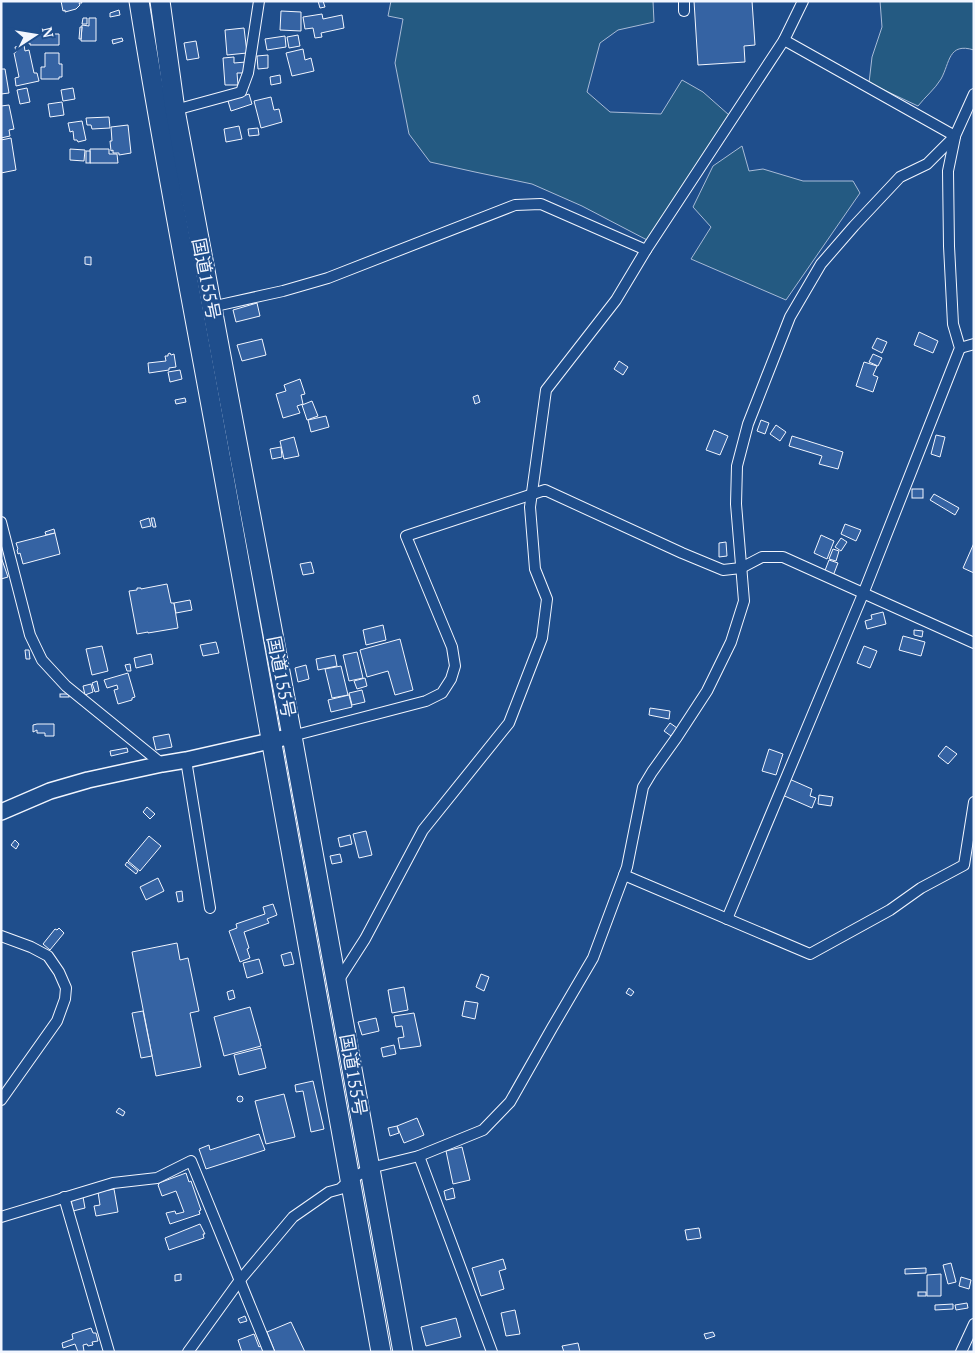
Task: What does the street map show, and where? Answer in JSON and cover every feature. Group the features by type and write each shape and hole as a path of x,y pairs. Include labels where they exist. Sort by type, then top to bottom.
{"highway":[{"name":"国道155号","path":"140,1 156,107 381,1352"},
{"name":"国道155号","path":"160,1 175,110 292,736 403,1352"}],"street":[{"path":"175,110 241,92 248,73 259,1"},
{"path":"336,984 364,939 423,830 510,723 542,638 546,600 535,570 530,507 546,390 616,300 646,250 784,40 803,1"},
{"path":"784,40 955,136"},
{"path":"727,919 863,594 960,348 953,324 948,171 955,136 974,94"},
{"path":"188,1352 240,1280 293,1217 329,1192 340,1189 350,1180 370,1168 418,1156 483,1130 510,1102 593,958 628,867 643,787 707,691 731,642 744,601 736,504 737,466 748,424 790,317 820,264 854,226 900,177 927,164 955,136"},
{"path":"211,307 283,292 328,278 515,205 541,204 646,250"},
{"path":"960,348 974,344"},
{"path":"1,812 50,791 88,780 292,736 426,701 442,693 451,679 454,666 452,646 406,536 545,490 723,570 740,568 762,557 783,557 974,643"},
{"path":"1,522 4,545 30,635 42,660 66,686 162,764"},
{"path":"186,760 210,908"},
{"path":"624,875 810,954 890,910 921,888 964,865 974,802"},
{"path":"1,936 32,947 48,956 59,972 66,988 65,999 57,1021 1,1100"},
{"path":"418,1156 492,1352"},
{"path":"1,1217 113,1183 157,1178 192,1161 269,1352"},
{"path":"64,1197 109,1352"},
{"path":"962,1352 974,1324"}],"shaded area":[{"path":"391,1 653,1 654,22 618,30 600,43 587,92 610,112 661,114 682,80 703,92 729,115 649,241 582,206 532,184 430,162 409,134 395,63 403,19 388,16"},
{"path":"880,1 974,1 974,50 965,48 955,51 939,83 918,106 869,83 872,57 882,27"},
{"path":"742,146 749,171 763,169 803,181 853,181 860,193 786,300 691,259 711,227 693,207 713,166"}],"building":[{"path":"61,1 81,1 82,3 79,3 80,5 76,9 65,12 65,10 63,11"},
{"path":"318,1 323,1 325,7 320,8"},
{"path":"694,1 752,1 755,45 744,46 745,62 698,65"},
{"path":"119,10 120,15 110,17 110,13"},
{"path":"281,11 301,12 301,31 280,30"},
{"path":"322,14 323,19 342,15 344,28 321,33 322,37 315,38 313,28 305,29 303,17"},
{"path":"83,18 87,18 87,24 82,24"},
{"path":"89,18 96,18 96,41 81,41 82,25 89,26"},
{"path":"80,27 82,27 81,39 79,39"},
{"path":"244,28 247,53 227,55 225,30"},
{"path":"30,34 59,34 59,45 30,45 27,36 30,36"},
{"path":"298,35 300,46 289,48 287,37"},
{"path":"285,36 286,47 267,50 265,39"},
{"path":"122,38 123,41 113,44 112,40"},
{"path":"196,41 199,58 187,60 184,43"},
{"path":"24,45 25,51 29,50 34,73 37,73 39,81 16,86 15,78 19,77 14,53 16,52 15,47"},
{"path":"303,49 305,60 311,58 314,71 292,76 286,53"},
{"path":"45,53 59,53 59,64 62,64 62,77 59,77 59,79 41,79 41,67 45,67"},
{"path":"268,55 268,68 258,69 257,56"},
{"path":"234,57 234,63 246,62 246,73 237,73 238,85 225,85 223,58"},
{"path":"1,69 5,69 9,93 1,94"},
{"path":"280,75 281,83 271,85 270,77"},
{"path":"27,88 30,102 20,104 17,90"},
{"path":"73,88 75,99 63,101 61,90"},
{"path":"249,94 252,104 231,111 228,101"},
{"path":"271,97 274,110 279,109 282,122 261,128 254,101"},
{"path":"62,102 64,115 50,117 48,104"},
{"path":"9,105 14,129 9,130 10,136 1,138 1,106"},
{"path":"109,117 110,128 92,129 91,125 87,125 86,118"},
{"path":"82,121 86,140 78,142 74,140 73,131 70,132 68,123"},
{"path":"128,125 131,153 119,155 119,153 113,153 110,141 112,141 111,127"},
{"path":"239,126 242,139 226,142 224,129"},
{"path":"258,128 259,135 249,136 248,129"},
{"path":"11,138 16,170 1,173 1,140"},
{"path":"70,149 85,150 84,161 70,160"},
{"path":"90,149 109,149 109,154 117,154 118,163 90,163"},
{"path":"86,151 90,151 90,163 86,163"},
{"path":"85,257 91,257 91,265 85,264"},
{"path":"257,303 260,316 236,322 233,310"},
{"path":"919,332 938,341 933,353 914,345"},
{"path":"877,338 887,342 882,353 872,348"},
{"path":"262,339 266,355 242,361 237,345"},
{"path":"170,353 171,355 174,354 176,367 149,373 148,363 166,361 165,356 168,356"},
{"path":"873,354 882,358 878,366 869,362"},
{"path":"619,361 628,367 623,375 614,369"},
{"path":"864,362 877,366 873,375 878,377 873,392 856,386"},
{"path":"180,370 182,379 170,382 168,372"},
{"path":"300,379 305,394 301,395 303,404 297,406 300,413 283,418 276,394 286,391 284,385"},
{"path":"478,395 480,402 475,404 473,397"},
{"path":"185,398 186,402 176,404 175,400"},
{"path":"312,401 318,416 307,420 302,405"},
{"path":"326,416 329,427 311,432 308,420"},
{"path":"761,420 769,423 765,434 757,431"},
{"path":"776,425 786,432 780,441 770,434"},
{"path":"714,430 728,436 720,455 706,450"},
{"path":"936,435 945,437 940,457 931,454"},
{"path":"792,436 843,452 838,469 819,464 822,456 789,446"},
{"path":"294,437 299,456 284,459 280,441"},
{"path":"281,447 282,457 272,459 270,449"},
{"path":"912,489 923,489 923,498 912,498"},
{"path":"934,494 959,508 955,515 930,500"},
{"path":"149,518 151,526 142,528 140,521"},
{"path":"151,518 154,518 156,527 153,527"},
{"path":"845,524 861,530 856,541 841,534"},
{"path":"54,529 55,533 46,535 45,532"},
{"path":"55,533 60,554 23,564 20,553 18,554 16,543"},
{"path":"821,535 834,541 827,559 814,553"},
{"path":"841,538 847,542 841,551 835,547"},
{"path":"726,542 727,556 719,557 719,543"},
{"path":"974,543 974,573 963,568"},
{"path":"833,549 839,551 836,561 829,559"},
{"path":"1,557 8,577 1,579"},
{"path":"829,560 838,563 833,576 824,573"},
{"path":"311,562 314,573 303,575 300,564"},
{"path":"167,584 171,603 174,603 178,628 137,634 129,591 137,590 137,588 141,589"},
{"path":"190,600 192,610 176,613 174,603"},
{"path":"883,612 886,624 867,629 865,621 872,619 871,615"},
{"path":"383,625 386,640 366,645 363,630"},
{"path":"914,630 923,631 922,637 914,635"},
{"path":"903,636 925,642 921,656 899,650"},
{"path":"400,639 413,690 395,695 388,671 367,677 360,650"},
{"path":"216,642 219,653 203,656 200,645"},
{"path":"102,646 108,671 92,675 86,649"},
{"path":"864,646 877,651 870,668 857,663"},
{"path":"25,650 29,650 30,659 26,659"},
{"path":"357,652 363,678 349,681 343,655"},
{"path":"151,654 153,664 136,668 134,658"},
{"path":"335,655 337,666 318,670 316,659"},
{"path":"130,664 131,671 127,671 125,665"},
{"path":"306,665 309,679 298,682 295,668"},
{"path":"341,666 348,695 332,698 325,669"},
{"path":"128,673 135,697 132,700 118,704 114,690 118,689 117,685 107,688 104,680"},
{"path":"365,678 367,686 357,689 354,681"},
{"path":"97,681 99,691 95,692 92,683"},
{"path":"91,684 93,692 85,695 83,686"},
{"path":"362,690 365,702 352,705 349,693"},
{"path":"60,694 69,694 69,697 60,697"},
{"path":"349,695 352,707 331,712 328,700"},
{"path":"650,708 670,711 669,719 649,715"},
{"path":"670,723 677,728 671,736 664,731"},
{"path":"54,724 54,736 45,736 45,733 37,733 37,730 33,732 33,725"},
{"path":"169,734 172,747 156,750 153,737"},
{"path":"946,746 957,754 948,764 938,756"},
{"path":"127,748 128,752 111,756 110,751"},
{"path":"769,749 783,754 776,775 762,771"},
{"path":"787,778 812,789 810,796 816,798 812,808 780,794"},
{"path":"819,795 833,797 831,806 818,804"},
{"path":"147,807 155,814 150,819 143,812"},
{"path":"366,831 372,855 359,858 353,834"},
{"path":"350,835 352,844 340,847 338,838"},
{"path":"149,836 161,846 140,871 128,861"},
{"path":"15,840 19,844 16,849 11,845"},
{"path":"340,854 342,862 332,864 330,856"},
{"path":"127,862 138,871 136,874 125,865"},
{"path":"158,878 164,891 146,900 140,887"},
{"path":"182,891 183,901 178,902 176,892"},
{"path":"273,904 277,915 267,919 269,923 244,932 250,958 240,962 229,931 237,928 236,924 265,914 263,907"},
{"path":"59,928 64,933 50,950 43,944 55,929"},
{"path":"177,943 180,960 188,958 199,1011 190,1013 201,1067 156,1076 132,952"},
{"path":"291,952 294,964 284,966 281,955"},
{"path":"259,959 263,973 247,978 243,963"},
{"path":"481,974 489,977 484,991 476,987"},
{"path":"404,987 408,1010 392,1013 388,990"},
{"path":"629,988 634,992 631,996 626,993"},
{"path":"233,990 235,998 229,1000 227,992"},
{"path":"465,1001 478,1003 475,1019 462,1016"},
{"path":"250,1007 261,1046 224,1056 214,1017"},
{"path":"143,1011 152,1056 141,1058 132,1013"},
{"path":"414,1013 421,1046 400,1049 398,1038 404,1037 402,1026 396,1027 394,1016"},
{"path":"376,1018 379,1031 362,1035 358,1022"},
{"path":"394,1045 396,1054 383,1057 381,1048"},
{"path":"261,1048 266,1068 239,1075 234,1055"},
{"path":"313,1081 324,1129 311,1132 303,1091 296,1092 295,1085"},
{"path":"284,1094 295,1137 266,1144 255,1101"},
{"path":"240,1096 243,1099 240,1102 237,1099"},
{"path":"119,1108 125,1112 123,1116 116,1112"},
{"path":"417,1118 424,1135 404,1143 397,1126"},
{"path":"397,1126 399,1133 390,1136 388,1128"},
{"path":"259,1134 265,1150 206,1169 199,1149 209,1145 210,1150"},
{"path":"462,1147 470,1180 453,1184 446,1151"},
{"path":"186,1173 189,1182 191,1181 201,1210 199,1211 200,1214 170,1224 166,1213 175,1211 176,1214 184,1212 176,1191 162,1196 158,1185"},
{"path":"453,1188 455,1198 446,1200 444,1191"},
{"path":"114,1189 118,1212 96,1216 94,1206 100,1205 98,1192"},
{"path":"83,1197 85,1208 73,1211 71,1199"},
{"path":"200,1224 205,1234 203,1234 204,1238 169,1250 165,1238"},
{"path":"699,1228 701,1238 687,1240 685,1230"},
{"path":"503,1259 506,1269 499,1271 504,1289 481,1296 472,1268"},
{"path":"951,1263 956,1282 948,1284 943,1265"},
{"path":"926,1268 926,1273 905,1274 905,1269"},
{"path":"181,1274 181,1280 175,1281 175,1275"},
{"path":"941,1274 941,1296 927,1296 927,1275"},
{"path":"961,1277 971,1280 969,1289 959,1286"},
{"path":"918,1292 926,1292 926,1296 918,1296"},
{"path":"967,1303 968,1308 956,1310 955,1305"},
{"path":"953,1304 953,1309 935,1310 935,1305"},
{"path":"515,1310 520,1334 506,1336 501,1313"},
{"path":"245,1316 247,1321 240,1323 238,1319"},
{"path":"456,1318 461,1337 426,1346 421,1327"},
{"path":"291,1322 305,1352 275,1352 267,1332"},
{"path":"91,1328 93,1333 96,1333 98,1341 92,1342 93,1345 83,1345 84,1351 81,1352 78,1352 75,1344 63,1348 62,1343 73,1339 72,1334"},
{"path":"713,1332 715,1336 706,1339 704,1334"},
{"path":"254,1334 259,1347 262,1345 264,1352 242,1352 238,1340"},
{"path":"578,1343 580,1352 564,1352 562,1346"}]}
